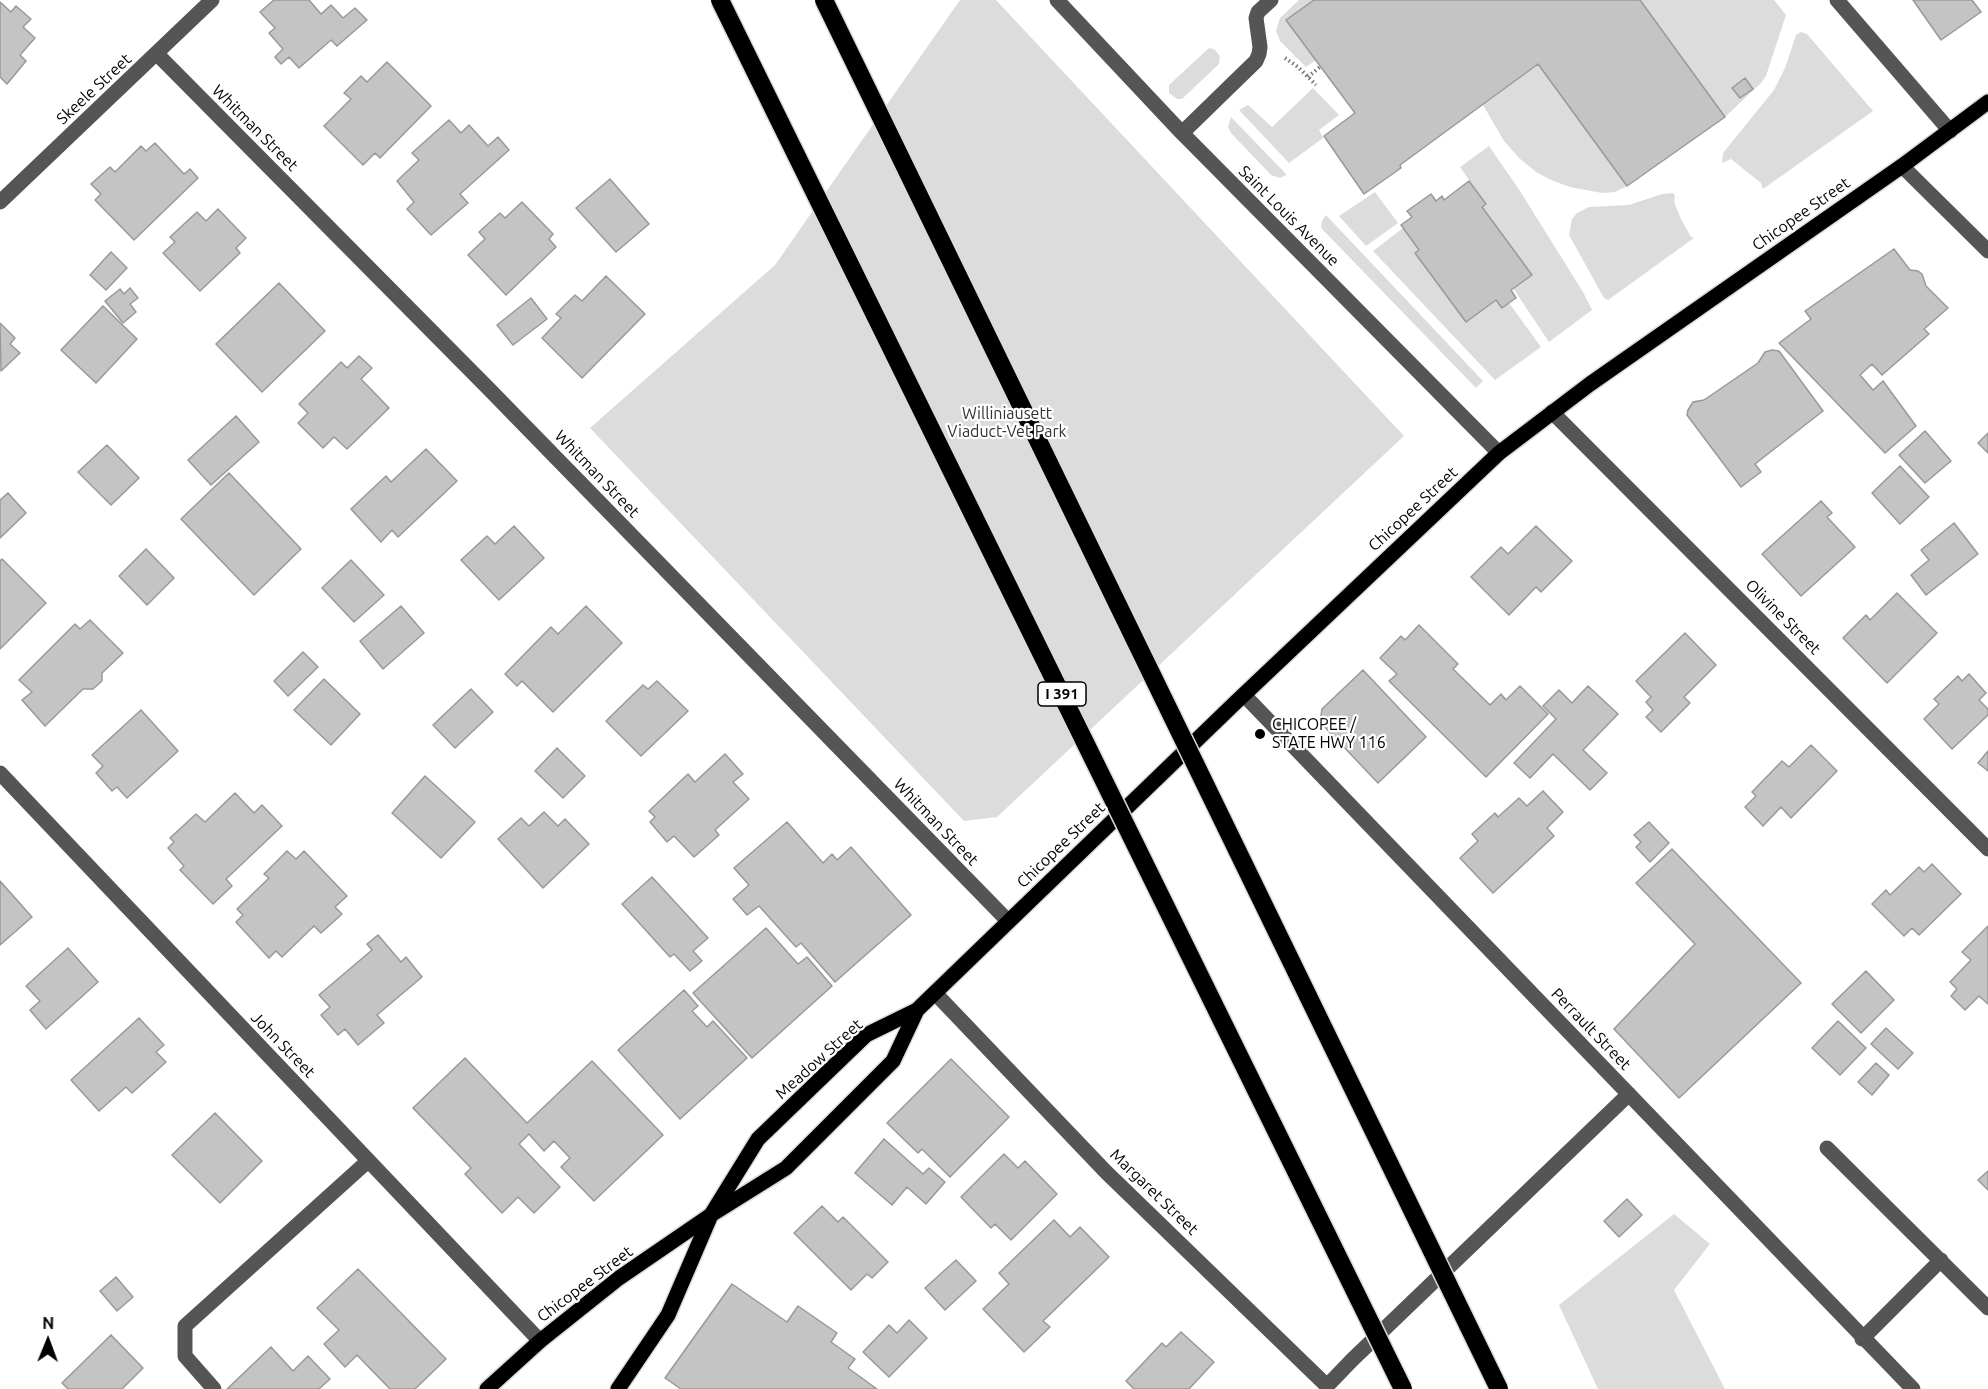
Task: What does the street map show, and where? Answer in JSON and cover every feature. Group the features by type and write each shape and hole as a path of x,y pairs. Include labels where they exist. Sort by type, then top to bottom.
{"highway":[{"name":"I 391","path":"720,0 1403,1389"},
{"path":"824,0 1499,1389"}],"main road":[{"name":"Chicopee Street","path":"917,1010 1499,453 1552,412 1902,166 1988,102"},
{"name":"Meadow Street","path":"618,1389 668,1316 711,1215 758,1139 866,1035 917,1010"},
{"path":"711,1215 786,1168 893,1061 917,1010"},
{"name":"Chicopee Street","path":"487,1389 540,1341 619,1278 711,1215"}],"street":[{"name":"Skeele Street","path":"0,202 212,0"},
{"name":"Saint Louis Avenue","path":"1057,0 1182,133 1499,453"},
{"path":"1182,133 1256,61 1260,47 1256,18 1258,12 1271,0"},
{"path":"1837,0 1950,131"},
{"name":"Whitman Street","path":"157,54 487,387 1008,921"},
{"path":"1902,166 1988,251"},
{"name":"Olivine Street","path":"1552,412 1988,849"},
{"name":"Perrault Street","path":"1244,695 1913,1389"},
{"name":"John Street","path":"0,773 540,1341"},
{"name":"Margaret Street","path":"934,993 1106,1172 1326,1388 1352,1360 1629,1094"},
{"path":"1827,1148 1988,1308"},
{"path":"214,1389 185,1356 185,1326 368,1161"},
{"path":"1863,1339 1941,1260"}],"path":[{"path":"1260,47 1290,61 1316,85"},
{"path":"1308,76 1321,66"}],"green space":[{"name":"Williniausett Viaduct-Vet Park","path":"960,0 996,0 1404,436 997,817 964,821 590,428 775,265"},
{"path":"1299,0 1314,0 1287,20 1316,60 1306,67 1280,41 1276,31 1280,18"},
{"path":"1640,0 1774,0 1786,15 1766,76 1725,117"},
{"path":"1801,32 1807,34 1873,111 1763,189 1761,183 1731,159 1722,163 1723,153 1774,90 1785,68 1796,35"},
{"path":"1209,48 1214,49 1220,56 1219,64 1182,99 1177,99 1169,93 1169,85"},
{"path":"1538,64 1627,186 1615,192 1602,193 1570,187 1536,172 1504,141 1483,105"},
{"path":"1313,88 1339,115 1319,130 1323,138 1289,163 1239,110 1248,105 1272,127"},
{"path":"1231,117 1286,175 1280,178 1271,175 1231,133 1228,127"},
{"path":"1489,146 1520,191 1592,310 1549,342 1513,288 1532,275 1482,207 1486,204 1460,167"},
{"path":"1375,192 1398,223 1366,246 1339,216"},
{"path":"1673,193 1681,219 1691,237 1694,238 1608,300 1604,298 1569,235 1572,219 1577,213 1589,207 1629,205 1662,194"},
{"path":"1326,215 1483,381 1476,388 1323,230 1322,221"},
{"path":"1403,228 1419,250 1415,253 1466,322 1496,300 1502,307 1509,303 1541,347 1495,380 1373,251"},
{"path":"1674,1214 1710,1244 1674,1290 1725,1389 1598,1389 1559,1305"}],"building":[{"path":"274,0 309,0 321,14 331,5 343,18 355,8 367,20 337,46 331,40 299,68 289,57 281,64 275,57 283,49 269,33 275,28 260,12"},
{"path":"1314,0 1640,0 1725,117 1627,186 1538,64 1364,194 1324,136 1355,113 1286,20"},
{"path":"1913,0 1972,0 1981,12 1941,40"},
{"path":"0,2 11,12 16,6 31,19 23,27 35,38 20,55 26,61 7,84 0,77"},
{"path":"387,62 431,106 380,158 375,153 363,165 324,126 351,99 344,93 361,76 367,82"},
{"path":"1745,78 1753,89 1740,98 1732,88"},
{"path":"449,120 461,133 469,125 488,146 498,137 509,150 460,194 468,203 431,235 407,209 414,202 397,181 419,160 412,153"},
{"path":"155,143 184,174 190,169 198,178 134,240 95,200 101,194 91,184 110,167 115,172 141,146 146,151"},
{"path":"610,179 649,224 616,252 576,208"},
{"path":"1469,181 1486,204 1482,207 1532,275 1511,290 1516,298 1502,308 1496,300 1466,322 1415,253 1419,250 1401,225 1412,217 1407,211 1431,194 1436,201 1442,196 1444,200"},
{"path":"522,202 553,234 549,239 556,247 506,295 468,255 485,239 479,232 500,213 505,218"},
{"path":"218,209 246,238 236,248 240,253 200,291 163,253 175,242 170,237 197,212 206,221"},
{"path":"1894,249 1910,270 1922,274 1926,286 1948,308 1924,329 1929,334 1882,375 1872,364 1860,375 1873,390 1883,381 1916,426 1885,453 1779,343 1811,319 1805,311"},
{"path":"111,252 127,268 106,290 90,275"},
{"path":"606,276 645,314 582,378 542,338 561,318 556,314 575,295 582,301"},
{"path":"279,283 325,331 262,392 216,344"},
{"path":"130,288 138,298 130,304 136,312 123,323 105,301 120,289 124,294"},
{"path":"531,298 547,319 513,345 497,325"},
{"path":"103,306 137,339 96,383 61,350"},
{"path":"0,323 15,338 10,344 20,353 1,371"},
{"path":"1779,351 1823,411 1755,464 1761,472 1741,487 1687,415 1688,410 1693,402 1704,400 1758,363 1765,352"},
{"path":"359,356 372,368 361,379 389,408 347,449 334,437 323,448 298,423 308,413 299,404 341,362 347,368"},
{"path":"236,416 259,442 211,485 188,460"},
{"path":"1925,431 1951,461 1925,483 1899,455"},
{"path":"1988,433 1988,453 1978,443"},
{"path":"107,445 139,478 111,505 78,472"},
{"path":"426,449 457,481 398,537 392,530 381,542 351,509 386,476 391,482"},
{"path":"1900,466 1929,497 1900,524 1872,493"},
{"path":"229,473 301,549 254,595 181,519"},
{"path":"8,493 26,513 0,538 0,500"},
{"path":"1821,501 1832,513 1827,517 1855,547 1801,596 1762,554"},
{"path":"1954,523 1978,554 1926,595 1911,575 1929,560 1921,550"},
{"path":"514,526 544,558 499,600 461,560 487,536 495,544"},
{"path":"1536,526 1572,561 1541,592 1536,587 1509,615 1471,577 1501,547 1508,554"},
{"path":"146,549 174,578 147,605 119,576"},
{"path":"2,559 46,603 0,649 0,561"},
{"path":"351,560 384,595 354,622 322,588"},
{"path":"1897,593 1937,633 1887,683 1843,638 1866,615 1870,620"},
{"path":"401,606 424,633 383,669 360,641"},
{"path":"586,606 622,643 553,712 522,681 517,686 505,674 551,627 558,634"},
{"path":"90,620 123,653 102,673 102,681 93,689 83,689 45,726 22,700 32,692 19,680 75,624 80,629"},
{"path":"1419,625 1458,664 1453,669 1490,705 1501,694 1506,700 1520,686 1548,714 1486,777 1389,681 1397,674 1380,658 1401,636 1405,640"},
{"path":"1685,633 1716,665 1684,697 1690,703 1661,732 1646,717 1653,710 1646,702 1651,697 1636,681"},
{"path":"303,652 318,667 288,696 274,681"},
{"path":"1363,670 1426,737 1378,783 1320,722 1322,709"},
{"path":"1969,674 1986,693 1979,700 1988,709 1988,715 1952,749 1924,719 1939,704 1934,699 1958,676 1962,681"},
{"path":"324,679 360,714 331,745 294,710"},
{"path":"657,681 688,711 641,756 606,721 643,685 648,689"},
{"path":"1588,686 1618,714 1583,750 1607,773 1590,790 1553,754 1530,778 1514,763 1556,719 1543,706 1559,690 1572,703"},
{"path":"471,689 493,712 455,748 433,725"},
{"path":"141,710 178,751 127,798 117,787 112,791 96,773 103,766 92,755"},
{"path":"1811,745 1837,771 1791,818 1781,807 1763,826 1745,807 1756,796 1752,792 1782,761 1789,767"},
{"path":"557,748 585,776 563,798 535,771"},
{"path":"1988,751 1988,771 1978,763"},
{"path":"725,754 743,774 733,782 749,799 715,830 719,835 694,857 674,836 667,842 650,822 655,817 649,811 688,774 695,782"},
{"path":"425,776 475,822 441,858 392,813"},
{"path":"1543,791 1563,812 1547,828 1554,836 1493,893 1460,858 1478,841 1472,834 1495,813 1498,817 1519,798 1527,806"},
{"path":"235,793 254,813 262,805 282,826 226,879 232,886 213,904 180,870 184,866 168,848 174,842 170,838 196,814 205,822"},
{"path":"544,812 558,826 565,819 589,844 543,888 498,839 521,818 529,826"},
{"path":"787,822 823,863 832,854 837,860 851,847 911,915 835,982 801,943 796,947 759,906 747,915 733,899 749,885 734,868"},
{"path":"1649,822 1669,843 1650,862 1636,847 1641,842 1634,835"},
{"path":"1672,849 1801,983 1679,1098 1614,1029 1695,944 1636,883"},
{"path":"287,851 296,859 304,851 347,896 335,907 342,914 321,933 314,926 282,957 276,951 269,958 236,922 243,915 237,909 269,878 264,874"},
{"path":"1932,864 1961,894 1919,935 1912,928 1904,936 1872,904 1886,890 1890,895 1919,867 1924,872"},
{"path":"652,877 708,938 693,951 702,961 690,971 674,954 670,957 622,904"},
{"path":"0,881 32,917 0,945"},
{"path":"1988,926 1988,1004 1979,996 1965,1010 1951,996 1957,989 1950,982 1971,960 1962,952"},
{"path":"766,928 798,964 807,957 832,986 752,1058 693,993"},
{"path":"378,935 401,962 406,957 422,977 377,1015 384,1023 358,1045 345,1029 338,1035 321,1015 330,1007 319,995 372,950 367,944"},
{"path":"68,948 98,982 46,1029 30,1010 40,1001 26,986"},
{"path":"1866,971 1894,1000 1861,1033 1832,1004"},
{"path":"684,990 698,1006 692,1011 707,1027 713,1021 747,1058 680,1119 618,1050"},
{"path":"139,1018 164,1045 156,1052 166,1062 132,1093 126,1087 99,1111 71,1080"},
{"path":"1838,1021 1866,1048 1840,1075 1812,1048"},
{"path":"1886,1028 1913,1053 1898,1069 1871,1044"},
{"path":"465,1058 527,1123 592,1061 663,1135 594,1201 561,1167 570,1158 554,1141 544,1151 529,1134 519,1144 560,1187 534,1213 518,1197 502,1213 465,1174 471,1168 413,1108"},
{"path":"951,1059 1009,1117 950,1177 922,1149 918,1153 887,1123"},
{"path":"1876,1063 1889,1075 1872,1095 1858,1082"},
{"path":"215,1113 262,1161 220,1203 172,1155"},
{"path":"884,1139 923,1174 929,1168 945,1182 926,1204 907,1187 892,1205 855,1173"},
{"path":"1004,1154 1018,1168 1025,1161 1057,1194 1011,1240 995,1224 991,1228 961,1197"},
{"path":"1988,1171 1988,1190 1978,1180"},
{"path":"1627,1199 1642,1215 1619,1237 1604,1221"},
{"path":"822,1206 838,1222 843,1217 888,1262 872,1278 867,1274 851,1290 794,1233"},
{"path":"1054,1220 1070,1237 1080,1227 1109,1257 1043,1321 1050,1327 1024,1352 983,1309 1009,1284 999,1273"},
{"path":"956,1260 976,1281 945,1310 925,1288"},
{"path":"358,1269 446,1359 415,1389 390,1389 357,1355 345,1367 324,1344 339,1330 317,1308"},
{"path":"116,1277 133,1297 117,1311 100,1291"},
{"path":"732,1284 787,1322 798,1306 837,1333 831,1342 855,1359 848,1368 877,1389 681,1389 665,1378"},
{"path":"909,1320 927,1338 889,1377 863,1352 889,1325 897,1333"},
{"path":"1181,1332 1214,1362 1189,1389 1134,1389 1126,1381 1162,1343 1166,1347"},
{"path":"111,1335 143,1368 122,1389 68,1389 62,1383"},
{"path":"271,1347 293,1371 308,1356 330,1379 319,1389 227,1389"}],"place":[{"name":"CHICOPEE / STATE HWY 116","path":"1260,734"}]}
